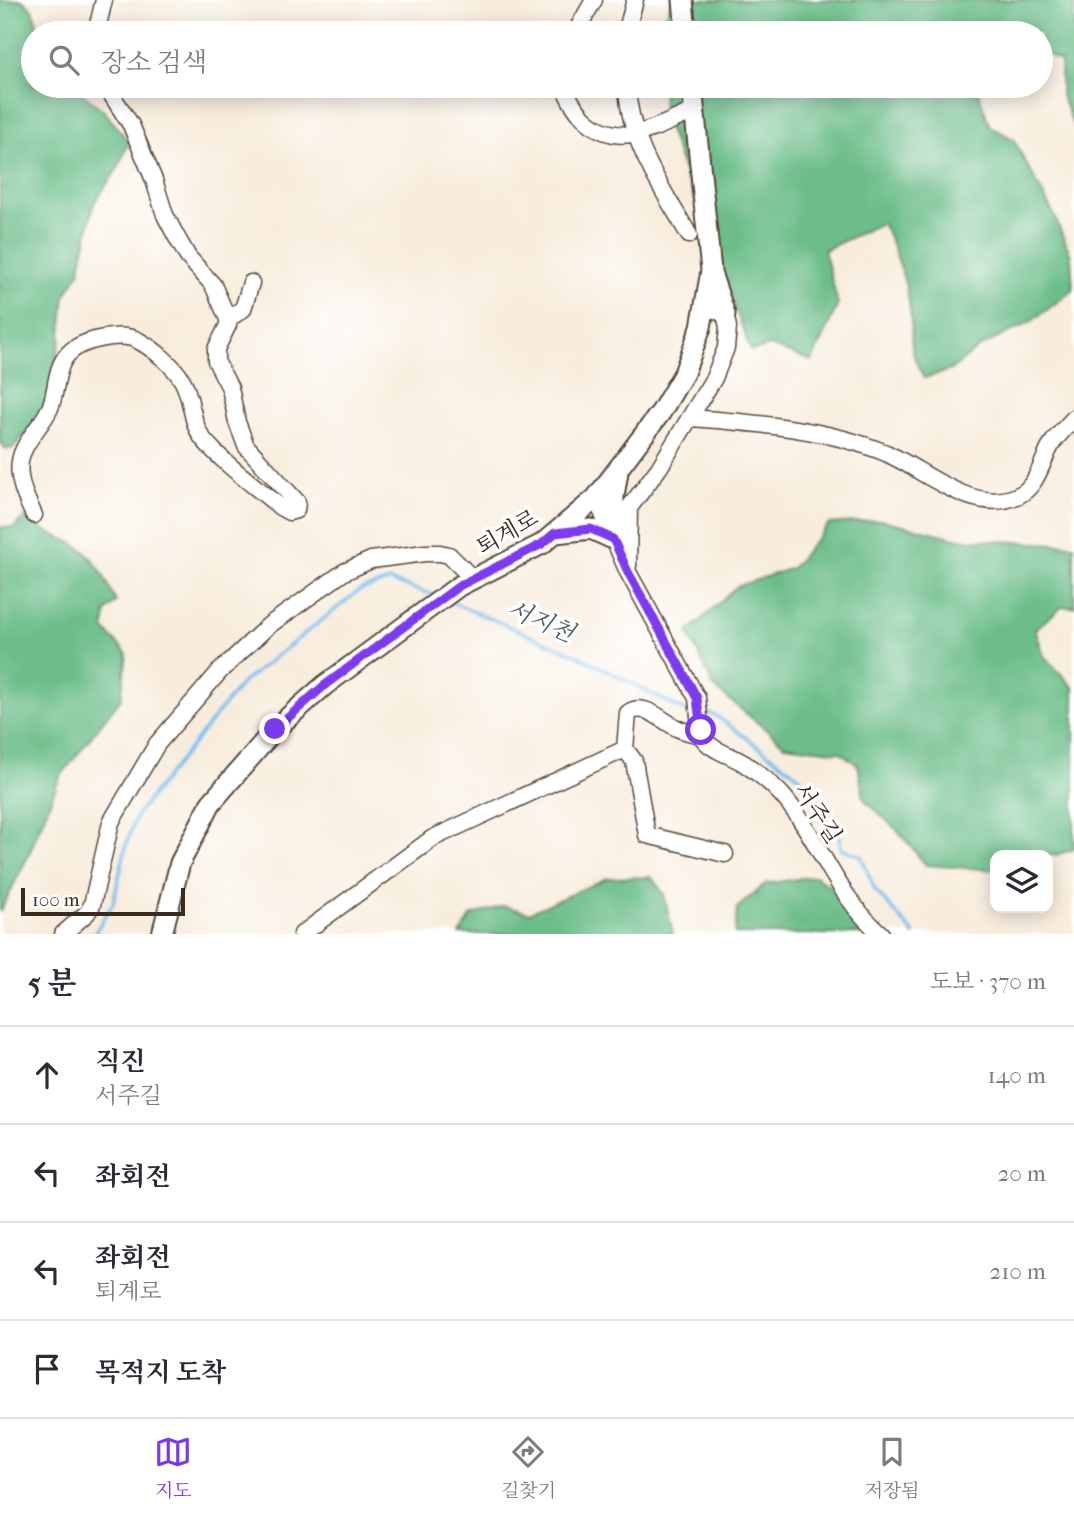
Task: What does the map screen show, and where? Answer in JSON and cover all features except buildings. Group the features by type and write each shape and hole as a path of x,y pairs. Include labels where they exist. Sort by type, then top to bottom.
{"main road":[{"path":"683,0 685,21"},
{"name":"퇴계로","path":"162,934 180,863 211,803 275,729 325,685 413,619 466,583 542,544 596,498 661,412 684,373 701,327 711,271 693,98"},
{"path":"711,271 725,314"},
{"path":"555,533 591,529 613,539 618,468"}],"street":[{"path":"99,21 104,0"},
{"path":"582,21 594,0"},
{"path":"629,21 635,0"},
{"path":"34,514 23,494 19,468 24,449 51,406 59,373 68,353 90,341 113,337 138,340 172,367 182,379 202,438 280,507 289,512 296,510 297,502 246,446 237,422 230,388 216,361 216,349 228,325 228,319 213,285 188,257 165,215 131,125 114,98"},
{"path":"570,98 581,115 596,129 614,135 636,135 694,111"},
{"path":"629,98 636,135 648,163 689,235"},
{"path":"228,319 243,309 251,284"},
{"path":"628,572 629,508 691,418 714,378 726,348 728,327 725,314 705,306"},
{"path":"691,418 821,434 855,443 887,454 960,492 991,502 1016,497 1025,492 1052,443 1074,418"},
{"path":"596,498 628,572 697,698 701,733"},
{"path":"63,934 87,914 92,905 111,822 157,744 220,671 268,626 344,572 371,560 425,553 449,555 466,583"},
{"name":"서주길","path":"625,749 628,713 634,709 645,710 679,729 701,733 706,744 746,764 781,794 835,881 867,923 881,934"},
{"path":"302,934 433,838 625,749 634,761 647,835 725,854"}],"green space":[{"path":"0,0 22,0 33,10 36,21 21,21 21,98 88,98 103,110 129,142 118,168 94,203 79,273 65,296 60,344 43,412 13,448 6,449 0,442"},
{"path":"672,0 1074,0 1074,127 1061,95 1061,62 1053,58 1053,21 664,21"},
{"path":"662,98 980,98 990,126 1013,139 1053,213 1071,256 1073,290 1032,321 980,347 950,370 924,378 913,351 909,300 903,277 882,223 824,250 838,304 812,361 770,346 751,351 663,114"},
{"path":"26,516 42,529 74,544 94,562 116,602 106,612 104,629 127,654 121,698 60,777 29,854 0,912 0,527 13,528"},
{"path":"882,520 960,539 1074,545 1074,607 1062,607 1035,629 1044,656 1074,688 1074,849 1056,855 1053,855 1053,850 990,850 990,870 926,865 899,832 864,799 858,765 840,752 785,745 714,687 688,632 736,587 792,568 829,524"},
{"path":"815,876 847,899 864,934 735,934 737,908 765,884"},
{"path":"651,877 664,894 673,934 460,934 472,915 504,906 529,913 607,878"}],"waterway":[{"name":"서지천","path":"94,934 113,903 127,842 137,814 241,684 360,590 389,581 434,595"},
{"name":"서지천","path":"451,602 579,656 681,709 692,711"},
{"name":"서지천","path":"703,713 715,715 799,776 838,823 841,848 861,856 875,890 914,934"}],"route":[{"path":"275,729 325,685 459,586 542,544 555,533 591,529 613,539 628,572 697,698 701,730"}]}
